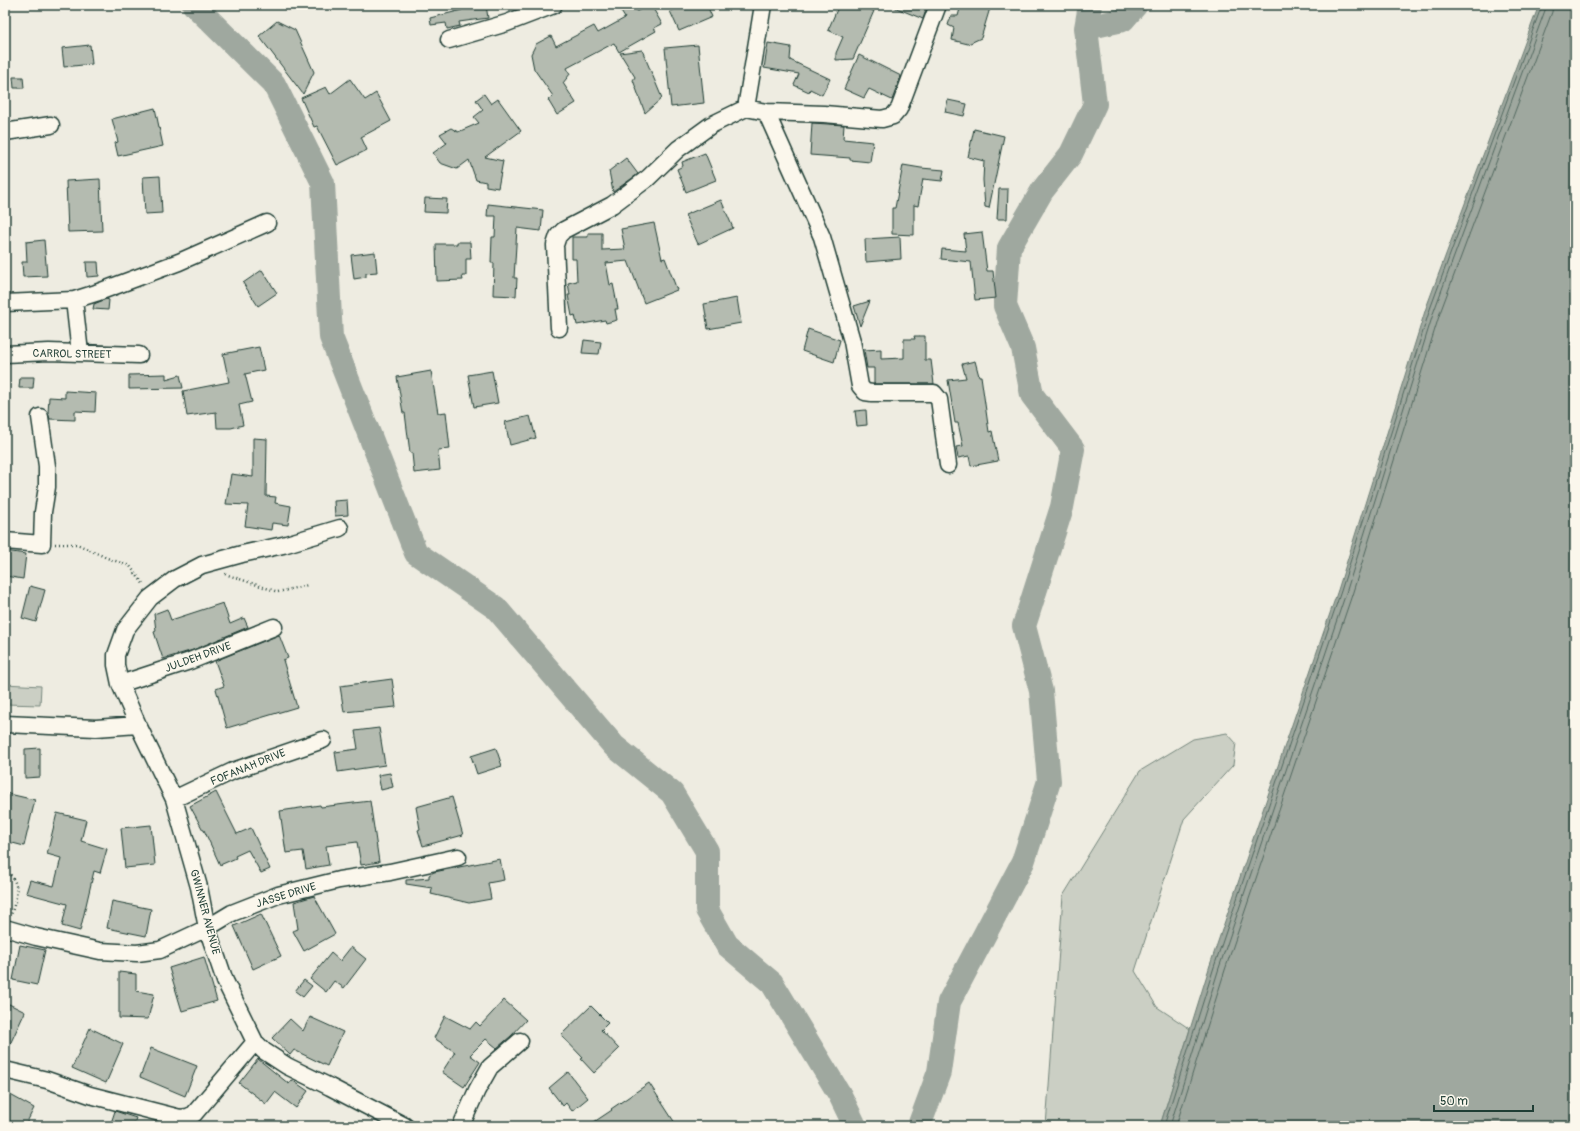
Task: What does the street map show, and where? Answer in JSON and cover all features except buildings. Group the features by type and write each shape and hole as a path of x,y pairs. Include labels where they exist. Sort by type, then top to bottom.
{"street":[{"path":"449,40 507,23 554,5"},
{"path":"746,108 763,5"},
{"path":"559,328 555,245 558,236 564,230 612,205 648,178 678,149 704,129 746,108 766,112 824,114 882,119 893,116 899,108 938,5"},
{"path":"766,112 822,237 852,341 860,386 865,392 872,394 934,393 939,399 948,465"},
{"path":"5,132 51,126"},
{"path":"5,303 74,300 180,262 267,223"},
{"path":"74,300 80,353"},
{"name":"CARROL STREET","path":"5,354 49,352 139,355"},
{"path":"5,541 42,544 42,512 47,487 47,466 40,418"},
{"path":"150,598 175,579 202,566 242,554 283,545 340,528"},
{"name":"GWINNER AVENUE","path":"150,598 125,630 116,655 116,665 120,684 138,726 174,799 199,887 207,928 225,981 256,1042 264,1051 287,1066 330,1086 405,1126"},
{"name":"JULDEH DRIVE","path":"120,684 190,660 274,627"},
{"path":"5,724 96,728 138,726"},
{"name":"FOFANAH DRIVE","path":"174,799 233,771 323,740"},
{"name":"JASSE DRIVE","path":"6,929 100,951 137,953 160,950 207,928 232,913 278,895 339,880 390,872 458,857"},
{"path":"461,1126 477,1090 490,1067 520,1041"},
{"path":"5,1070 47,1080 90,1095 180,1118 188,1117 194,1114 256,1042"}],"path":[{"path":"42,544 77,544 107,558 130,566 143,582 150,598"},
{"path":"202,566 278,592 308,584"},
{"path":"143,582 150,580"},
{"path":"5,869 14,878 17,893 6,929"}],"shaded area":[{"path":"5,684 41,686 40,705 5,704"},
{"path":"1227,733 1236,743 1233,765 1184,819 1135,971 1157,1007 1190,1029 1160,1126 1046,1126 1063,896 1140,771 1193,739"}],"water":[{"path":"1539,5 1575,5 1575,1126 1160,1126 1210,965 1338,590 1426,308"}],"waterway":[{"path":"194,5 274,84 323,183 331,337 416,553 496,608 614,746 672,793 707,851 707,910 727,945 772,983 840,1095 855,1126"},
{"path":"919,1126 939,1072 949,1002 1023,862 1049,781 1041,691 1024,626 1062,507 1073,449 1032,395 1023,348 1005,306 1009,248 1042,191 1071,154 1095,104 1086,28 1090,5"},
{"path":"1086,28 1123,20 1136,5"}]}
